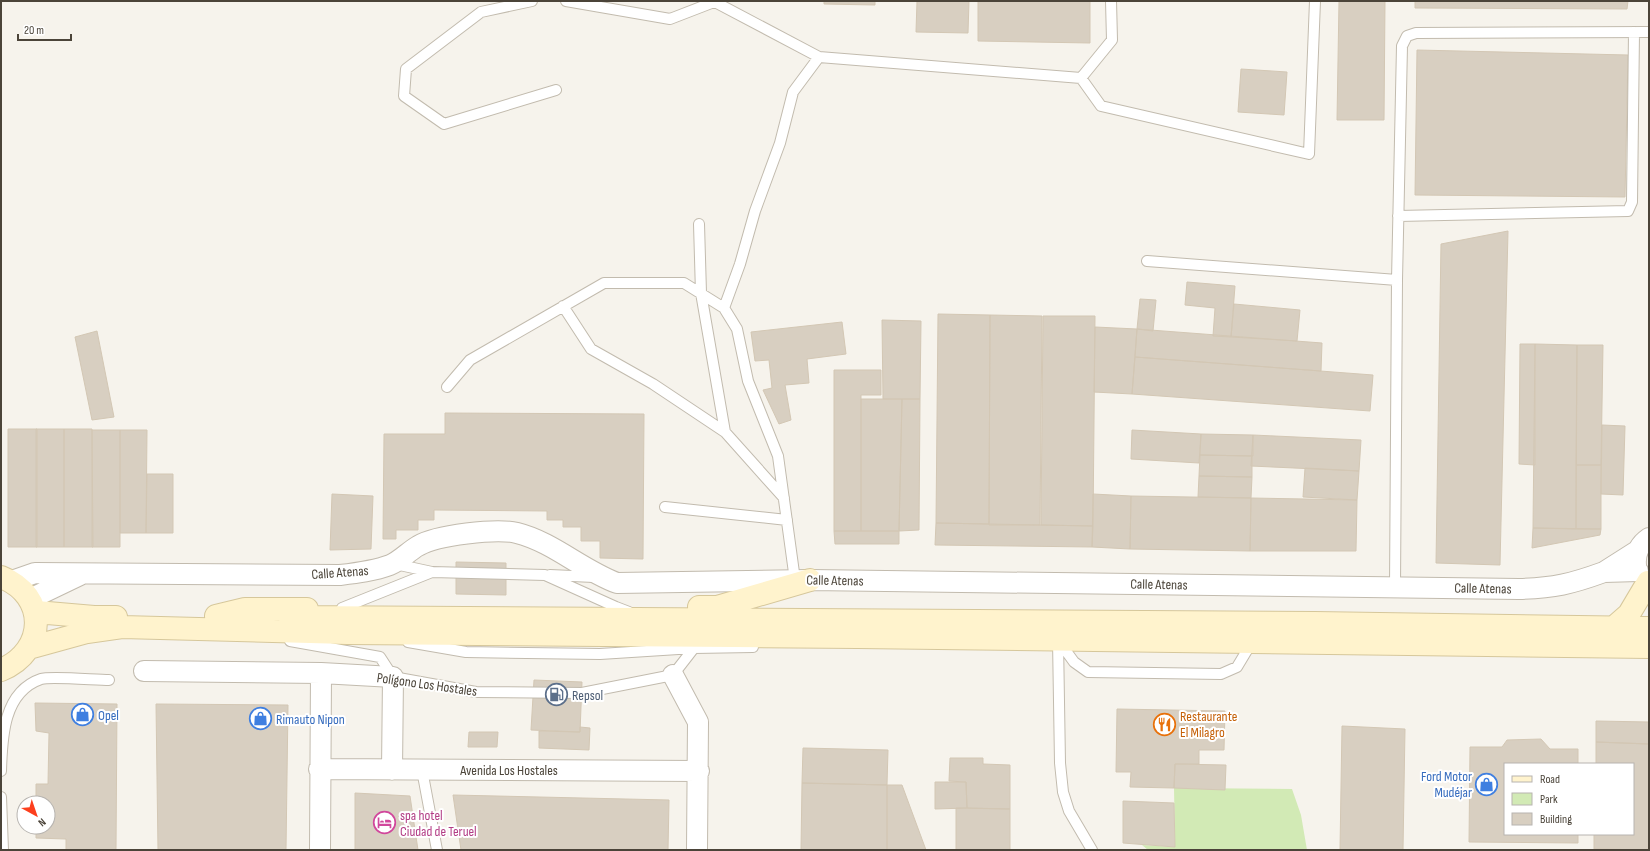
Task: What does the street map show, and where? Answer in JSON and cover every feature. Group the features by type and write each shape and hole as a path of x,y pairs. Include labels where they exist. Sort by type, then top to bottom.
{"main road":[{"path":"1,670 22,658 30,648 35,634 33,605 22,589 7,579"},
{"path":"1613,628 1629,614 1645,579"},
{"path":"216,616 245,609 717,607 802,580"},
{"path":"33,605 94,617 216,616 1315,623 1649,628"},
{"path":"30,648 87,632 122,627 347,633 858,637 1649,647"},
{"path":"1410,644 1511,636 1649,636"}],"street":[{"name":"Calle Atenas","path":"7,579 35,573 85,572 340,575 366,572 392,564 419,545 438,539 467,533 516,533 568,556 602,577 617,583 802,580 1395,588 1546,588 1566,586 1604,572"},
{"path":"1604,572 1643,545"},
{"path":"1643,545 1636,565 1645,579"},
{"name":"Calle Atenas","path":"33,605 85,572"},
{"path":"1604,572 1645,579"},
{"name":"Polígono Los Hostales","path":"144,671 321,673 393,677"},
{"path":"320,850 319,769 321,673"},
{"path":"673,676 698,722 698,850"},
{"path":"392,770 393,677"},
{"name":"Avenida Los Hostales","path":"319,769 699,771"}],"lane":[{"path":"532,1 481,12 406,69 404,96 444,124 556,90"},
{"path":"566,1 670,19 713,2 819,57 1082,78"},
{"path":"1082,78 1112,40 1111,1"},
{"path":"1082,78 1101,106 1309,154 1315,1"},
{"path":"1398,216 1628,211 1632,202 1634,32"},
{"path":"1395,588 1397,280 1402,46 1407,36 1416,33 1649,32"},
{"path":"724,308 740,264 755,210 780,143 793,92 819,57"},
{"path":"699,224 701,293 725,432"},
{"path":"1146,261 1397,280"},
{"path":"447,387 470,360 604,283 684,283 724,308 737,329 748,381 778,456 787,520 802,580"},
{"path":"563,306 591,349 653,384 725,432 784,498"},
{"path":"665,506 787,520"},
{"path":"392,564 432,572 602,577"},
{"path":"342,608 432,572"},
{"path":"545,575 616,608 652,619"},
{"path":"122,627 189,634 281,639 380,657 393,677"},
{"path":"347,633 466,652 600,654 694,648 763,647"},
{"path":"779,647 817,646 858,637"},
{"path":"1058,640 1074,662 1088,672 1214,674 1221,674 1237,667 1252,642"},
{"path":"1058,640 1063,792 1069,811 1092,850"},
{"path":"673,676 694,648"},
{"name":"Polígono Los Hostales","path":"393,677 476,692 582,693 673,676"},
{"path":"1,771 2,737 9,709 24,688 42,678 108,680"},
{"path":"422,770 436,850"},
{"path":"1,797 3,850"}],"green space":[{"path":"1174,788 1292,789 1301,815 1307,850 1148,850 1142,845 1175,847"}],"building":[{"path":"824,1 875,1 875,5 824,4"},
{"path":"917,1 969,1 968,33 916,32"},
{"path":"978,1 1090,1 1090,43 978,41"},
{"path":"1339,1 1385,1 1384,120 1337,120"},
{"path":"1415,1 1628,1 1627,9 1415,8"},
{"path":"1417,50 1628,55 1625,197 1415,195"},
{"path":"1241,69 1287,72 1284,115 1238,112"},
{"path":"1508,231 1500,565 1436,563 1441,244"},
{"path":"1187,282 1235,286 1231,337 1213,336 1215,308 1185,305"},
{"path":"1140,299 1156,300 1153,331 1137,329"},
{"path":"1234,304 1300,310 1297,341 1231,337"},
{"path":"938,314 990,315 989,524 936,523"},
{"path":"990,315 1042,316 1040,525 989,525"},
{"path":"1043,316 1095,316 1093,526 1041,525"},
{"path":"882,320 921,321 920,399 883,399"},
{"path":"842,322 846,354 807,359 809,383 785,385 791,420 779,424 763,390 772,388 769,360 755,361 751,332"},
{"path":"1095,327 1137,329 1132,394 1094,392"},
{"path":"1137,329 1322,343 1321,371 1135,357"},
{"path":"97,331 114,417 92,420 75,337"},
{"path":"1520,344 1535,344 1535,465 1519,464"},
{"path":"1535,344 1577,345 1576,529 1533,528"},
{"path":"1577,345 1603,345 1601,465 1576,465"},
{"path":"1135,357 1373,375 1370,411 1132,394"},
{"path":"834,370 881,370 881,395 861,395 861,531 834,531"},
{"path":"861,399 902,399 899,531 861,531"},
{"path":"902,399 920,399 919,530 899,531"},
{"path":"445,413 644,414 643,559 600,558 600,541 581,541 581,527 563,527 563,520 547,520 547,511 434,510 434,520 418,520 418,530 396,530 396,539 383,539 384,434 445,434"},
{"path":"1602,425 1625,426 1623,495 1601,494"},
{"path":"8,429 37,429 37,547 8,547"},
{"path":"36,429 64,429 64,547 36,547"},
{"path":"64,429 92,429 93,547 64,547"},
{"path":"92,430 120,430 120,547 92,547"},
{"path":"120,430 147,430 146,533 120,533"},
{"path":"1132,430 1201,434 1199,463 1131,459"},
{"path":"1201,434 1253,435 1253,456 1200,455"},
{"path":"1253,435 1361,440 1359,471 1251,466"},
{"path":"1200,455 1252,456 1252,477 1199,476"},
{"path":"1576,465 1601,465 1601,529 1576,529"},
{"path":"1305,468 1359,471 1357,500 1303,497"},
{"path":"147,474 173,474 173,533 146,533"},
{"path":"1199,476 1252,477 1251,498 1198,497"},
{"path":"332,494 373,496 371,549 330,550"},
{"path":"1093,494 1131,496 1130,549 1092,547"},
{"path":"1131,496 1251,498 1250,551 1130,549"},
{"path":"1251,498 1357,500 1356,551 1250,551"},
{"path":"936,523 1093,526 1092,547 935,545"},
{"path":"1533,528 1601,529 1600,535 1532,548"},
{"path":"834,531 899,531 899,544 835,544"},
{"path":"456,562 506,563 506,595 456,594"},
{"name":"Repsol","path":"534,680 582,682 580,732 531,730"},
{"path":"35,703 117,704 116,850 66,850 66,839 36,838 36,835 56,835 56,795 36,795 36,784 48,784 49,733 36,731"},
{"path":"156,704 288,705 286,850 158,850"},
{"path":"1117,709 1225,711 1224,750 1199,750 1199,764 1175,764 1174,788 1130,787 1131,772 1116,772"},
{"path":"1596,721 1649,722 1649,744 1596,742"},
{"path":"1342,726 1405,729 1403,850 1340,850"},
{"path":"580,727 590,728 589,750 539,748 539,731 580,732"},
{"path":"469,732 498,732 497,747 468,747"},
{"name":"Ford Motor Mudéjar","path":"1541,739 1550,749 1578,749 1578,763 1504,763 1504,835 1578,835 1578,843 1469,842 1470,747 1502,747 1507,740"},
{"path":"1596,742 1649,744 1649,850 1594,849 1594,835 1634,835 1634,763 1596,763"},
{"path":"803,748 888,750 887,785 802,783"},
{"path":"950,758 983,758 983,764 1010,765 1010,809 967,808 966,782 949,781"},
{"path":"1175,764 1226,765 1225,790 1174,788"},
{"path":"935,782 966,782 967,808 935,809"},
{"path":"802,783 887,785 887,850 801,850"},
{"path":"887,785 902,785 926,850 887,850"},
{"name":"spa hotel Ciudad de Teruel","path":"355,793 410,796 418,850 355,850"},
{"path":"453,795 669,800 668,850 461,850"},
{"path":"1123,801 1174,803 1175,847 1123,843"},
{"path":"956,808 1010,809 1010,850 956,850"}],"place":[{"name":"Repsol","path":"557,695"},
{"name":"Opel","path":"82,715"},
{"name":"Rimauto Nipon","path":"260,719"},
{"name":"Restaurante El Milagro","path":"1165,724"},
{"name":"Ford Motor Mudéjar","path":"1487,784"},
{"name":"spa hotel Ciudad de Teruel","path":"384,823"}]}
